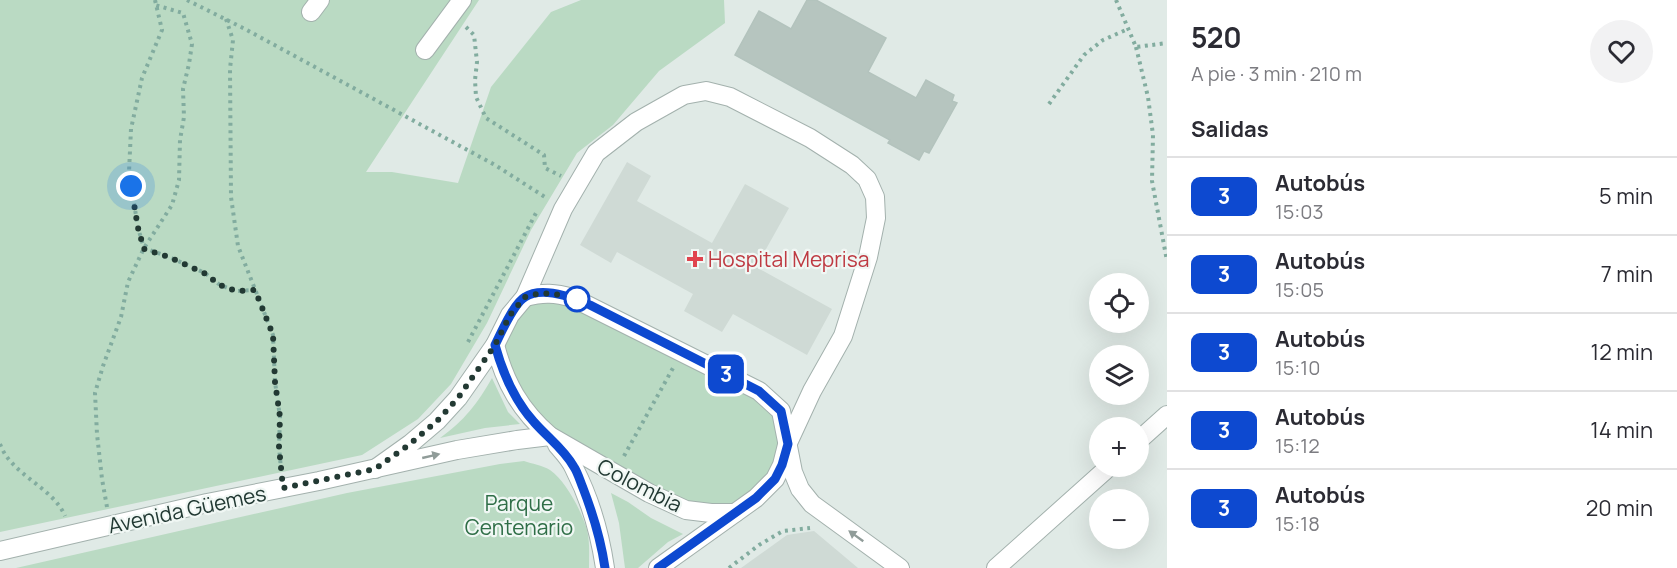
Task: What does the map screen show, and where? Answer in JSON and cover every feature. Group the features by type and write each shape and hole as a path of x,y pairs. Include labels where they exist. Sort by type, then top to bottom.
{"street":[{"path":"425,50 458,5"},
{"path":"375,469 437,421 458,398 495,345 510,315 525,297 563,209 596,153 636,122 684,95 706,91 730,97 810,138 852,165 867,179 875,197 876,218 868,257 843,336 812,392 775,479 756,498 658,568"},
{"path":"525,297 540,293 573,298 759,391 781,411 793,472 800,489 812,504 900,568"},
{"name":"Colombia","path":"495,345 503,374 513,393 536,424 550,436 649,493 686,510 736,513"},
{"path":"1149,431 1167,415"},
{"path":"550,436 574,466 592,511 601,544 604,568"},
{"name":"Avenida Güemes","path":"0,552 111,516 207,503 457,450 550,436"},
{"path":"996,568 1098,477"}],"path":[{"path":"187,0 495,165 544,197"},
{"path":"1116,0 1136,47 1148,97 1153,135 1152,182 1167,261"},
{"path":"144,249 138,228 129,172 131,129 142,78 162,30 155,3"},
{"path":"111,516 102,479 96,434 95,393 121,317 128,282 144,249 172,205 179,180 180,140 184,117 183,89 192,44 183,13 155,3"},
{"path":"458,5 464,25 474,34 477,62 476,97 486,118 544,155 545,168 578,184"},
{"path":"226,20 233,40 230,69 231,197 238,246 273,335 283,488"},
{"path":"1049,104 1084,55 1103,40 1128,29"},
{"path":"1136,47 1167,43"},
{"path":"465,350 539,207"},
{"path":"144,249 169,257 204,273 220,285 236,291 255,290"},
{"path":"615,473 681,352"},
{"path":"0,444 15,467 57,503 65,518 76,515"},
{"path":"281,469 292,467"},
{"path":"97,510 111,516"},
{"path":"729,568 759,545 783,531 809,528 818,534"}],"shaded area":[{"name":"Hospital Meprisa","path":"627,162 651,176 637,201 712,243 745,184 789,208 756,267 832,309 807,355 733,314 722,332 684,311 693,294 617,252 611,263 580,245"},
{"path":"814,531 858,568 741,568 787,535"}],"green space":[{"path":"0,0 479,0 366,172 392,172 458,183 491,87 551,12 581,0 724,0 725,23 659,71 613,125 577,153 531,230 487,323 451,384 418,419 362,455 0,532"},
{"path":"556,294 781,411 787,445 756,498 711,513 550,436 495,345 525,297"},
{"path":"492,378 508,412 520,424 485,428 440,438 470,411"},
{"name":"Parque Centenario","path":"524,461 550,470 562,481 573,497 587,530 589,568 16,568 347,493"},
{"path":"611,493 651,518 683,534 668,542 638,568 625,568 619,523"}],"building":[{"path":"807,0 816,0 886,38 868,72 916,98 926,80 954,95 952,101 957,103 929,153 924,151 919,160 888,143 890,140 735,55 759,11 791,29"}],"bus line":[{"name":"3","path":"605,568 592,511 574,466 550,436 536,424 513,393 503,374 495,345 510,315 525,297 540,293 573,298 590,305 759,391 781,411 788,444 775,479 756,498 658,568"}],"place":[{"name":"Hospital Meprisa","path":"695,259"}],"route":[{"path":"131,186 144,249 169,257 204,273 220,285 236,291 255,290 273,335 283,488 375,469 437,421 458,398 495,345 510,315 525,297 540,293 577,299"}]}
